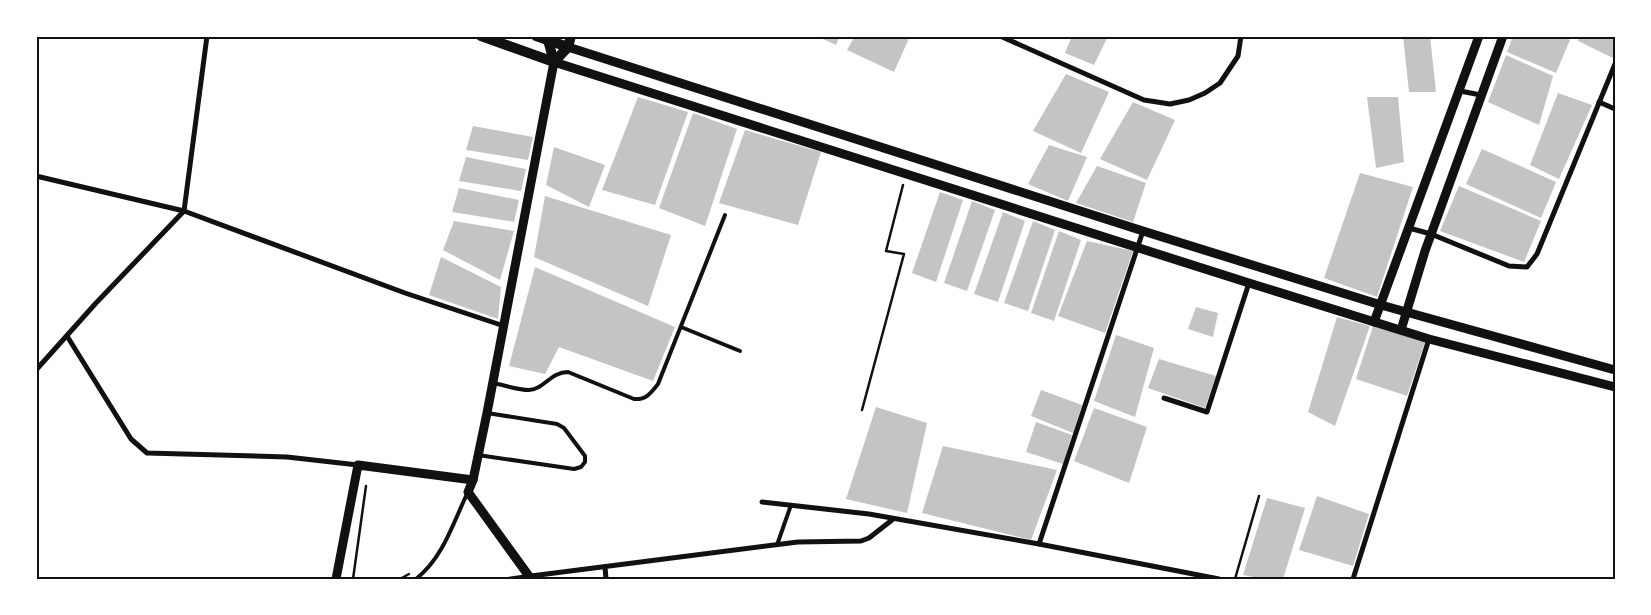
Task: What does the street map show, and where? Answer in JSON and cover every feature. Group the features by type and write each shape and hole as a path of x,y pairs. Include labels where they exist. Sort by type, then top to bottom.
{"main road":[{"path":"481,36 554,62"},
{"path":"536,36 570,41 554,62"},
{"path":"549,38 554,62"}],"street":[{"path":"36,370 96,303 184,212 208,36"},
{"path":"1000,36 1144,100 1170,104 1188,100 1205,93 1220,83 1238,56 1241,36"},
{"path":"1374,322 1479,36"},
{"path":"1401,330 1431,234 1503,36"},
{"path":"570,41 1143,231 1381,305 1615,370"},
{"path":"531,578 468,492 473,480 493,383 554,62 1429,339 1615,387"},
{"path":"1409,228 1431,234 1509,266 1527,267 1537,254 1615,64"},
{"path":"1460,91 1481,95"},
{"path":"1599,102 1615,109"},
{"path":"36,176 184,212 405,293 504,326"},
{"path":"1039,544 1143,231"},
{"path":"1164,398 1207,412 1249,283"},
{"path":"66,336 131,439 147,453 163,455 287,457 473,480"},
{"path":"1353,579 1429,339"},
{"path":"336,579 358,465"},
{"path":"762,502 869,514 892,520 1039,544 1219,579"},
{"path":"509,579 531,578 798,542 861,541 869,538 892,520"},
{"path":"605,567 606,579"}],"lane":[{"path":"493,383 529,390 543,384 560,372 568,372 634,399 647,397 658,384 724,214"},
{"path":"681,327 740,352"},
{"path":"478,455 574,469 580,467 585,462 585,456 574,439 564,428 557,424 487,413"},
{"path":"416,579 430,567 437,556 468,492"},
{"path":"777,546 791,505"}],"path":[{"path":"862,410 904,254 886,251 906,174"},
{"path":"353,579 367,482"},
{"path":"1235,579 1259,496"}],"building":[{"path":"817,36 840,36 836,45"},
{"path":"855,36 910,36 894,72 847,50"},
{"path":"1072,36 1108,36 1094,65 1065,53"},
{"path":"1403,36 1430,36 1436,92 1409,92"},
{"path":"1513,36 1562,36 1570,40 1556,73 1507,52"},
{"path":"1580,36 1615,36 1613,58 1578,41"},
{"path":"1506,55 1553,76 1539,125 1488,102"},
{"path":"1066,74 1109,92 1081,153 1033,131"},
{"path":"1558,93 1592,105 1559,179 1530,165"},
{"path":"638,97 688,112 655,205 602,190"},
{"path":"1367,97 1398,97 1404,162 1376,168"},
{"path":"1133,102 1175,120 1147,180 1100,159"},
{"path":"693,113 737,129 705,226 659,208"},
{"path":"473,126 533,137 528,160 466,150"},
{"path":"745,130 821,152 798,225 719,203"},
{"path":"1049,145 1087,157 1068,201 1028,184"},
{"path":"554,147 605,165 589,207 546,185"},
{"path":"1482,149 1556,182 1541,218 1466,184"},
{"path":"466,157 526,169 521,191 459,181"},
{"path":"1097,166 1146,183 1133,222 1076,203"},
{"path":"1360,173 1413,187 1377,297 1324,278"},
{"path":"1459,186 1541,221 1524,262 1440,231"},
{"path":"459,188 519,200 514,222 452,212"},
{"path":"940,192 963,200 936,282 912,273"},
{"path":"545,196 671,235 648,306 534,257"},
{"path":"972,201 995,210 967,291 944,283"},
{"path":"1003,212 1025,221 998,302 974,294"},
{"path":"454,221 514,231 500,280 443,250"},
{"path":"1033,221 1055,230 1028,311 1004,303"},
{"path":"1059,231 1081,240 1054,321 1031,313"},
{"path":"1087,241 1133,251 1105,333 1058,316"},
{"path":"441,257 501,287 498,319 429,295"},
{"path":"535,267 675,327 653,381 559,347 545,374 509,366"},
{"path":"1196,307 1218,313 1213,337 1188,329"},
{"path":"1337,317 1370,326 1335,426 1308,412"},
{"path":"1373,326 1425,342 1407,396 1356,379"},
{"path":"1116,335 1154,348 1135,417 1094,401"},
{"path":"1159,359 1216,376 1205,408 1148,388"},
{"path":"1041,390 1082,405 1073,433 1031,416"},
{"path":"876,407 927,423 907,513 846,499"},
{"path":"1094,408 1147,427 1129,483 1074,461"},
{"path":"1036,422 1072,435 1063,464 1026,452"},
{"path":"943,446 1057,470 1031,540 922,513"},
{"path":"1317,496 1369,514 1353,566 1299,550"},
{"path":"1267,498 1305,508 1283,579 1264,579 1243,575"}]}
